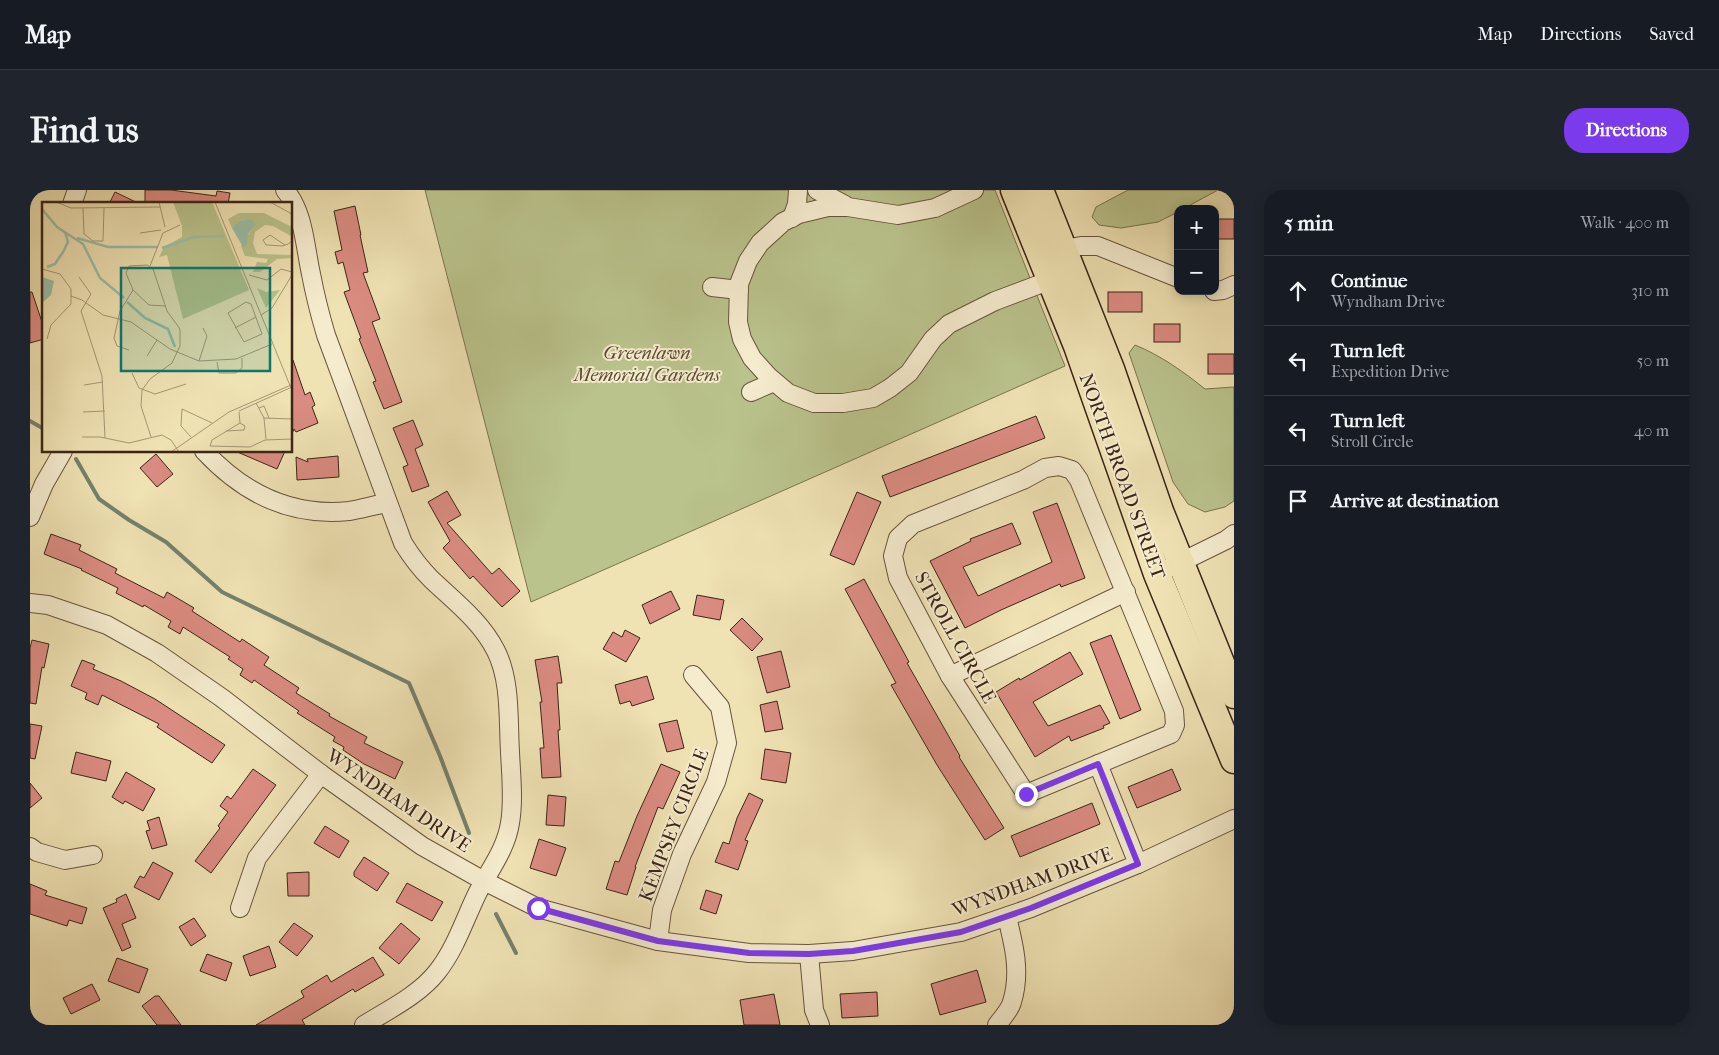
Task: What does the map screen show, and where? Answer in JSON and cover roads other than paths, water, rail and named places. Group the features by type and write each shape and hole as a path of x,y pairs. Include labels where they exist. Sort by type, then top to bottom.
{"highway":[{"name":"NORTH BROAD STREET","path":"1014,190 1168,568 1234,760"},
{"name":"NORTH BROAD STREET","path":"1040,190 1111,369 1160,511 1168,568 1234,695"}],"street":[{"path":"73,202 77,190"},
{"path":"285,190 290,195 299,216 318,306 326,334 403,543 414,560 429,577 476,622 488,637 502,666 506,682 512,801 511,816 504,846 484,881 456,941 436,973 408,998 364,1025"},
{"path":"792,218 797,204 798,190"},
{"path":"817,190 848,207"},
{"path":"974,190 935,208 898,215 848,207 828,207 783,222 760,243 748,262 739,284 738,322 742,339 752,358 774,382 788,393 814,403 843,403 872,398 890,388 909,373 933,339 949,324 995,302 1051,280"},
{"path":"1064,249 1076,246 1098,246 1174,276"},
{"path":"1219,290 1230,288 1234,285"},
{"path":"712,287 739,290"},
{"path":"751,392 774,382"},
{"path":"30,517 44,484 62,452"},
{"path":"205,452 220,468 239,483 259,495 281,504 305,510 328,512 350,511 387,503"},
{"name":"STROLL CIRCLE","path":"1059,466 1072,470 1079,480 1126,592 1174,711 1176,725 1172,734 1026,794 950,676 898,578 892,556 898,538 913,524 1022,480 1045,468 1059,466"},
{"path":"1168,568 1226,540 1234,534"},
{"path":"950,676 1126,592"},
{"name":"WYNDHAM DRIVE","path":"30,603 48,605 107,625 157,653 222,698 321,774 422,846 484,881 538,908 658,941 749,953 809,954 853,951 961,932 1007,917 1138,864 1234,819"},
{"name":"KEMPSEY CIRCLE","path":"658,941 662,910 682,854 716,782 727,743 720,707 693,675"},
{"path":"1098,764 1138,864"},
{"path":"240,908 256,858 321,774"},
{"path":"30,847 37,852 65,860 93,855"},
{"path":"998,1025 1012,1003 1017,972 1014,945 1007,917"},
{"path":"809,954 814,1010 820,1025"}],"waterway":[{"path":"30,421 42,428"},
{"path":"76,459 99,499 166,542 222,592 409,683 440,756 469,833"},
{"path":"496,914 516,953"}],"park label":[{"name":"Greenlawn Memorial Gardens","path":"647,363"}]}
